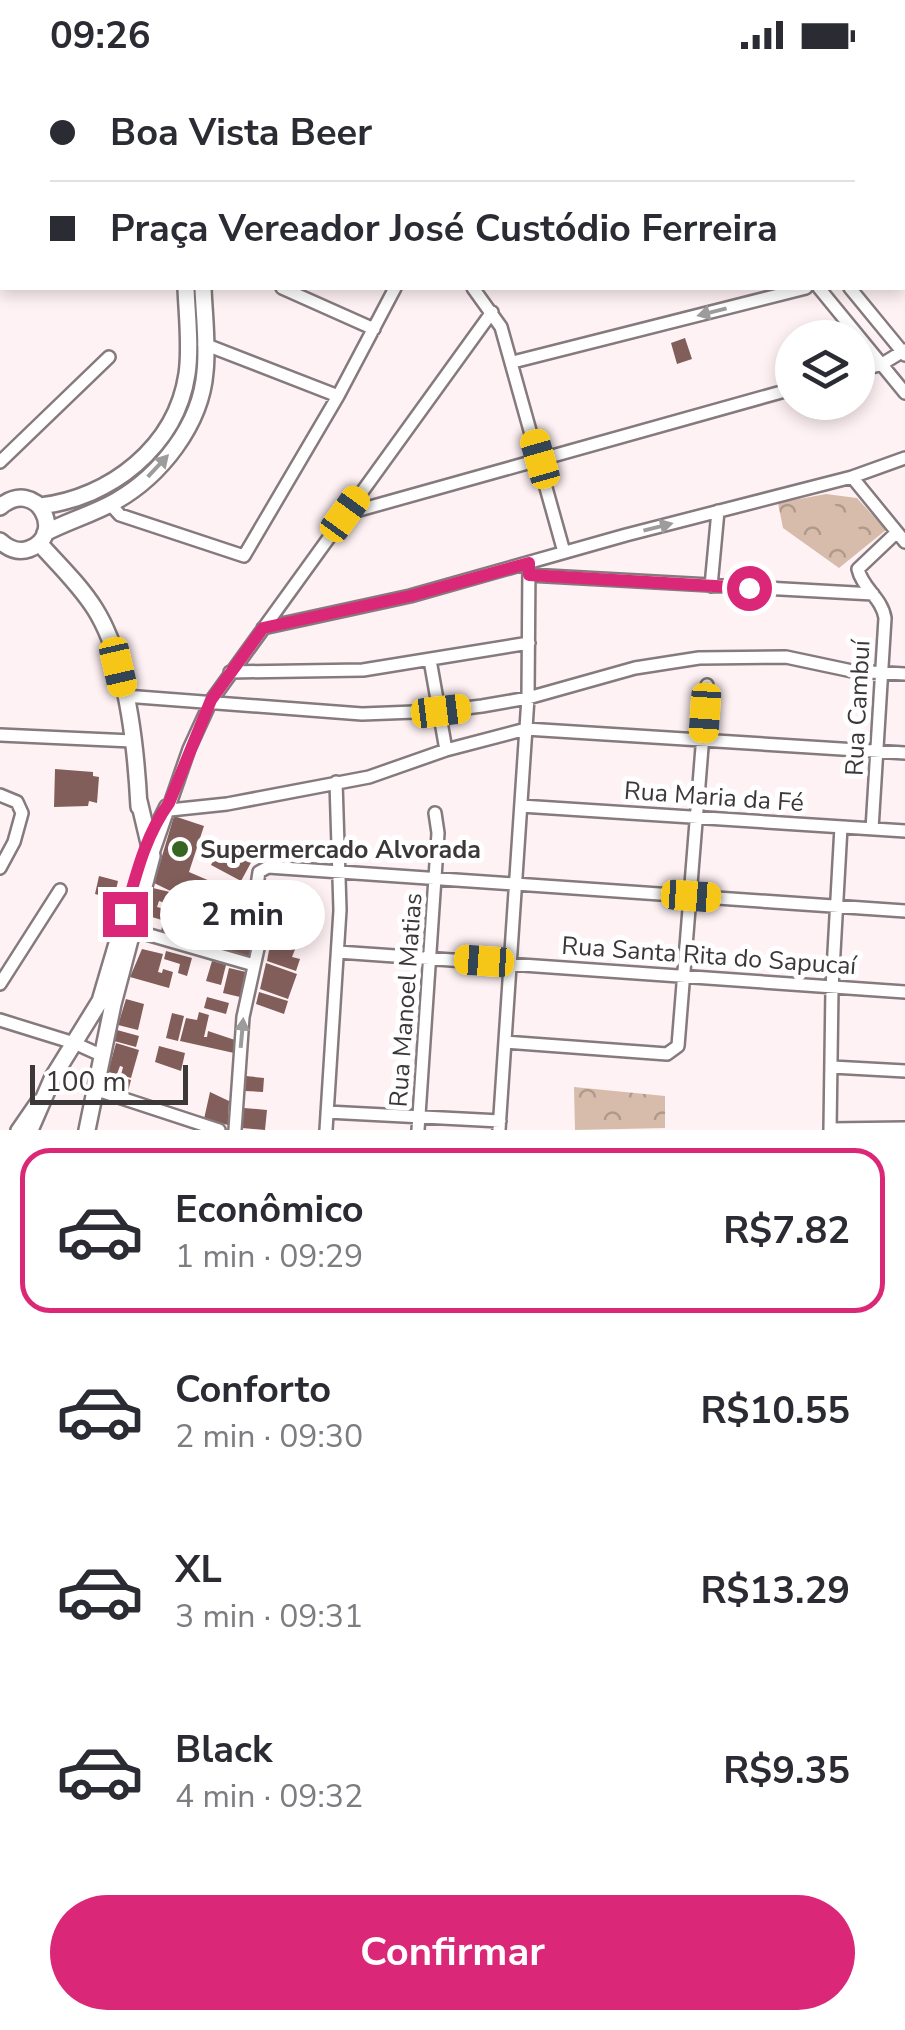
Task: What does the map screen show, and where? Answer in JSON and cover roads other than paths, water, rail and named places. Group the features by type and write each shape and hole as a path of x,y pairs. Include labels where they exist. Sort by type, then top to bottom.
{"main road":[{"path":"1,503 22,498 40,506 102,489 147,454 179,402 188,372 186,290"},
{"path":"0,541 8,548 22,551 110,504 149,476 180,439 205,374 203,290"},
{"path":"187,343 204,344"},
{"path":"40,506 47,522 42,538"},
{"path":"42,538 96,610 113,646 132,741 156,809 127,928 88,1130"},
{"path":"30,1130 53,1076 104,992 127,928"},
{"path":"93,1013 110,1019"}],"street":[{"path":"286,290 374,329"},
{"path":"110,504 120,515 244,556 338,396 393,290"},
{"path":"475,290 492,312 513,362 564,552"},
{"path":"513,362 798,290"},
{"path":"821,290 905,393"},
{"path":"852,290 904,352 875,366"},
{"path":"148,850 156,809 211,700 492,312"},
{"path":"204,344 338,396"},
{"path":"0,462 109,357"},
{"path":"345,514 775,394"},
{"path":"263,628 529,569 564,552 852,477 905,458"},
{"path":"852,477 901,537"},
{"path":"711,586 718,511"},
{"name":"Rua Cambuí","path":"872,828 885,618 883,608 858,570 901,537"},
{"path":"529,569 711,586 873,594"},
{"path":"327,1112 419,1124 499,1126 528,698 529,569"},
{"path":"230,672 352,670 529,644"},
{"path":"125,696 334,713 441,711 528,698 635,668 699,658 786,657 852,671 905,674"},
{"path":"430,660 446,750"},
{"path":"505,1042 666,1054 678,1046 707,685"},
{"path":"156,809 227,804 369,776 526,729 905,752"},
{"path":"0,735 132,741"},
{"path":"326,1130 338,952 336,782"},
{"path":"0,795 16,802 22,819 0,868"},
{"name":"Rua Maria da Fé","path":"521,806 905,830"},
{"name":"Rua Manoel Matias","path":"419,1124 438,833 435,814"},
{"path":"840,826 830,1130 905,1128"},
{"path":"234,1130 243,1017 264,921 255,899 260,872 268,868 905,911"},
{"path":"0,984 60,890"},
{"path":"127,928 254,966"},
{"name":"Rua Santa Rita do Sapucaí","path":"338,952 905,992"},
{"path":"0,1020 74,1042 103,1056"},
{"path":"832,1067 905,1071"},
{"path":"17,1130 53,1076"},
{"path":"97,1090 219,1130"}],"place":[{"name":"Supermercado Alvorada","path":"180,849"}]}
